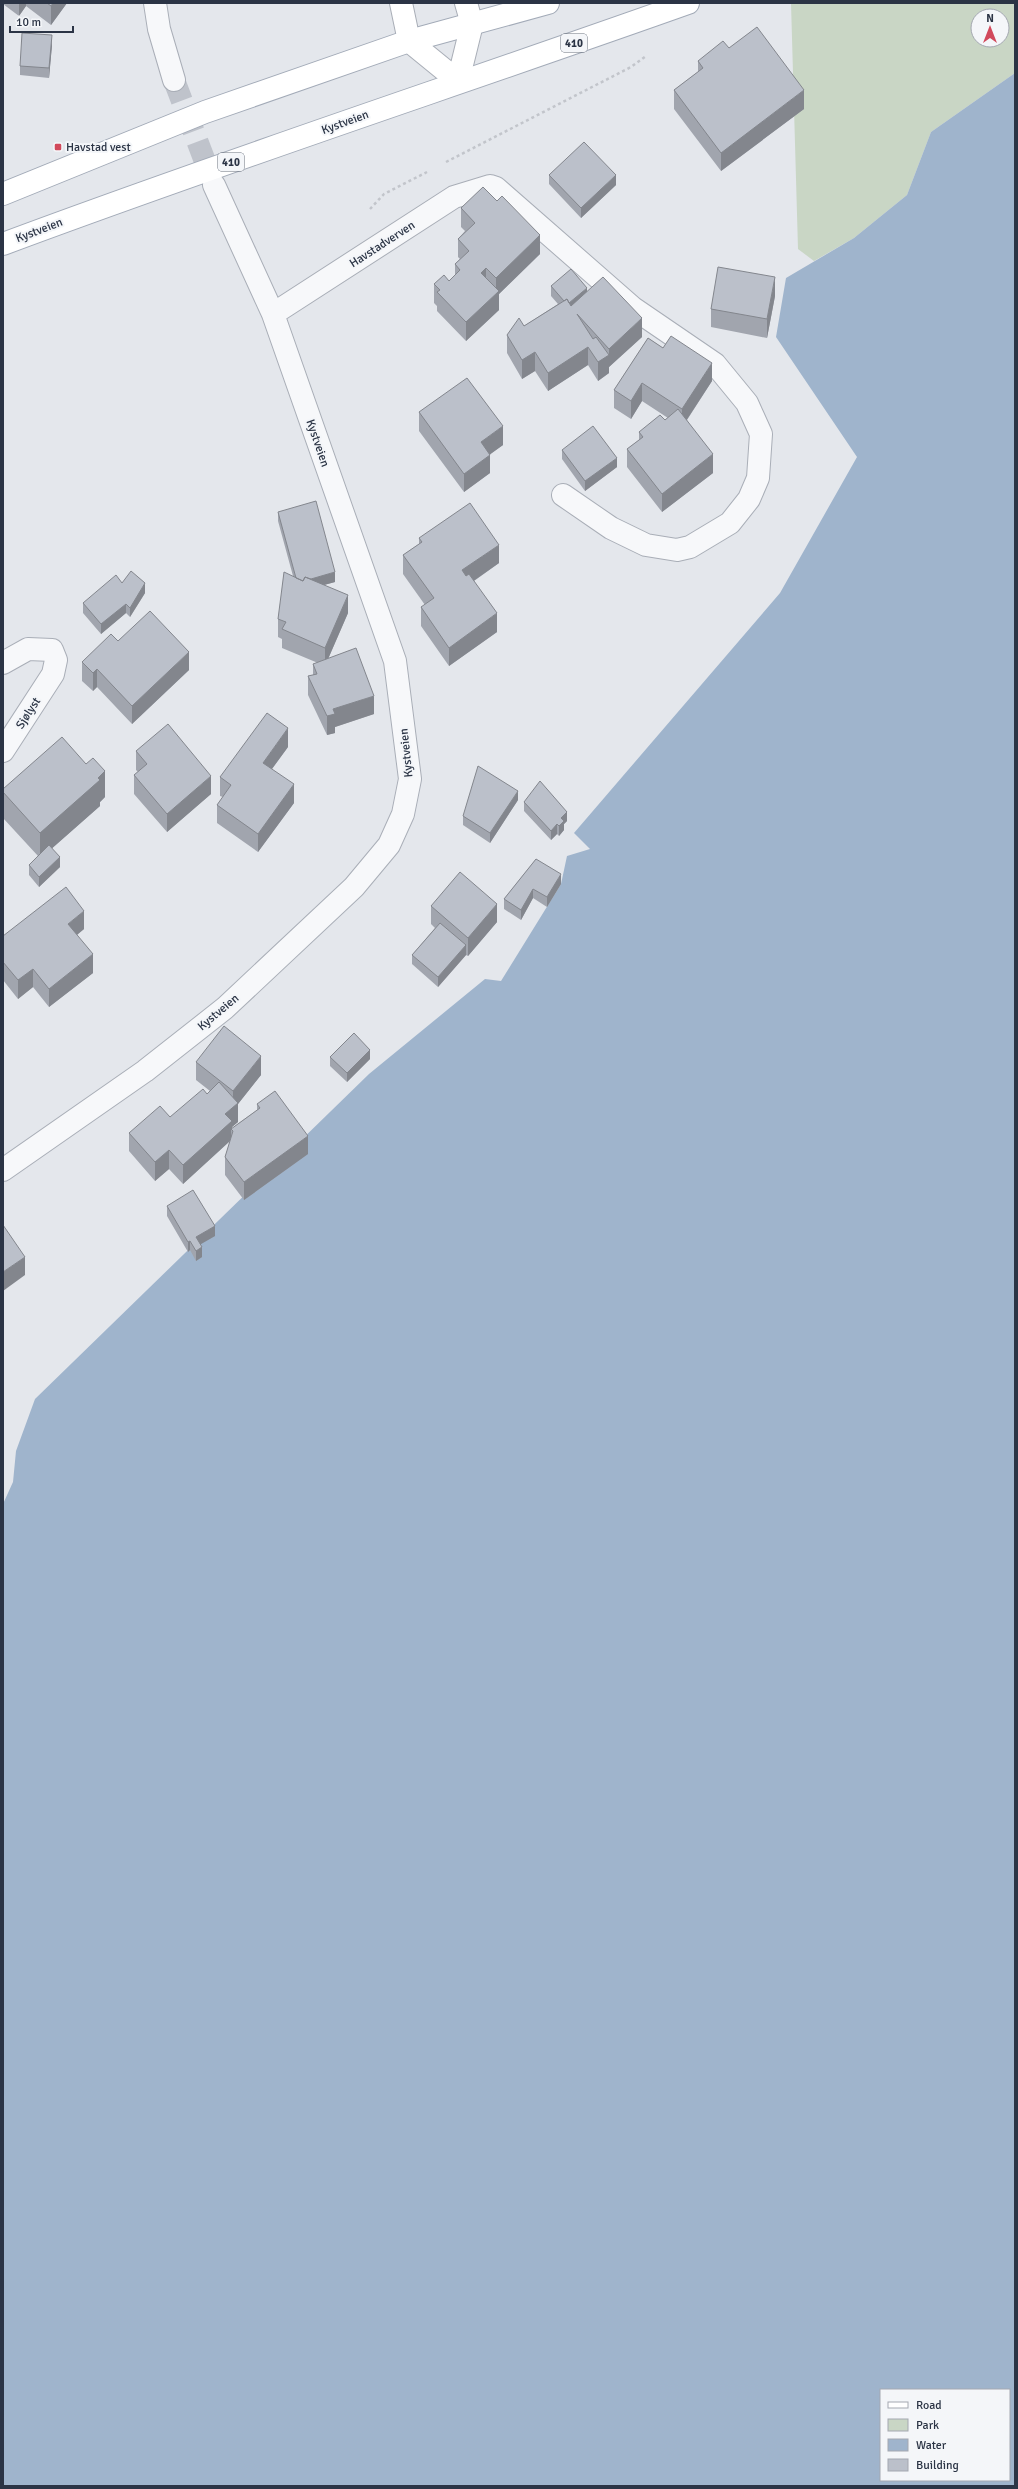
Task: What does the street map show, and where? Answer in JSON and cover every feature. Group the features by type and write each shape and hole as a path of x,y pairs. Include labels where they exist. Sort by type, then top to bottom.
{"main road":[{"path":"402,3 409,42 458,81 472,24 466,3"},
{"path":"3,194 205,112 409,42 548,3"},
{"name":"Kystveien","path":"3,244 458,81 537,56 688,3"}],"street":[{"path":"155,3 159,29 174,80"},
{"name":"Kystveien","path":"3,1170 145,1071 225,1008 354,887 389,845 403,814 410,779 395,661 272,314 214,185"},
{"name":"Havstadverven","path":"272,314 454,197 490,186 496,188 633,308 715,364 747,402 761,434 758,478 749,499 730,523 690,547 677,550 646,545 611,528 563,495"},
{"name":"Sjølyst","path":"3,663 28,649 52,650 56,660 53,674 3,751"}],"green space":[{"path":"791,3 1015,3 1015,73 931,132 907,195 854,238 814,261 798,249"}],"water":[{"path":"1015,73 1015,2486 3,2486 3,1504 13,1482 16,1451 35,1399 369,1074 485,979 501,981 561,884 567,856 590,849 574,833 780,593 857,457 776,337 786,278 854,238 907,195 931,132"}],"building":[{"path":"757,27 804,90 721,153 674,90 703,68 698,61 723,41 729,48"},
{"path":"22,33 52,35 49,68 20,66"},
{"path":"584,142 616,175 581,208 549,175"},
{"path":"483,187 497,201 502,196 540,235 496,278 486,268 481,273 499,291 466,322 437,292 440,290 434,284 444,275 449,281 460,270 455,264 469,251 458,239 475,223 461,208"},
{"path":"718,267 775,277 767,319 711,309"},
{"path":"571,269 587,288 569,303 567,299 564,301 551,286"},
{"path":"603,277 642,318 609,349 577,314 593,339 596,337 609,355 598,362 588,347 548,373 535,352 522,360 507,335 519,318 524,326 567,299 571,306"},
{"path":"671,336 712,363 682,409 642,383 631,401 614,390 648,338 663,348"},
{"path":"467,378 503,426 481,442 490,455 464,474 419,412"},
{"path":"678,409 713,454 662,494 627,449 643,437 639,432 660,415 665,420"},
{"path":"593,426 617,458 585,481 562,450"},
{"path":"316,501 335,572 311,579 305,577 303,581 296,578 278,512"},
{"path":"470,503 499,545 462,570 466,576 469,574 497,613 449,648 421,607 434,598 403,555 422,542 419,538"},
{"path":"131,571 145,583 130,608 126,604 101,624 83,603 116,575 122,583"},
{"path":"284,572 303,581 305,577 348,595 325,648 282,629 286,622 278,619"},
{"path":"150,611 189,652 132,706 97,669 93,673 82,662 111,634 118,641"},
{"path":"356,648 374,696 333,709 335,714 327,716 308,676 317,674 313,664"},
{"path":"267,713 288,728 263,763 294,784 258,834 217,805 231,785 220,777"},
{"path":"168,724 211,776 167,814 134,775 147,764 136,751"},
{"path":"62,737 86,764 93,758 105,771 98,778 100,780 40,833 3,792 3,789"},
{"path":"478,766 518,791 490,833 463,816"},
{"path":"540,781 567,812 561,818 564,821 559,826 557,824 551,831 524,802"},
{"path":"49,845 60,857 39,877 29,865"},
{"path":"536,859 561,874 547,897 533,889 521,910 504,899"},
{"path":"460,872 497,904 468,938 431,906"},
{"path":"66,887 84,911 68,924 93,954 49,989 33,969 18,980 3,962 3,936"},
{"path":"440,923 466,945 438,977 412,955"},
{"path":"224,1026 261,1056 233,1091 196,1062"},
{"path":"354,1033 370,1050 347,1073 330,1057"},
{"path":"219,1082 238,1103 225,1114 232,1121 183,1165 169,1150 155,1162 129,1133 160,1106 170,1117 203,1089 207,1094"},
{"path":"275,1091 308,1136 244,1182 225,1157 233,1131 231,1129 260,1108 257,1104"},
{"path":"193,1190 215,1226 196,1237 202,1247 196,1251 190,1241 188,1242 167,1206"},
{"path":"3,1225 25,1257 3,1272"}],"tunnel":[{"path":"174,80 214,185"}],"place":[{"name":"Havstad vest","path":"58,147"}]}
